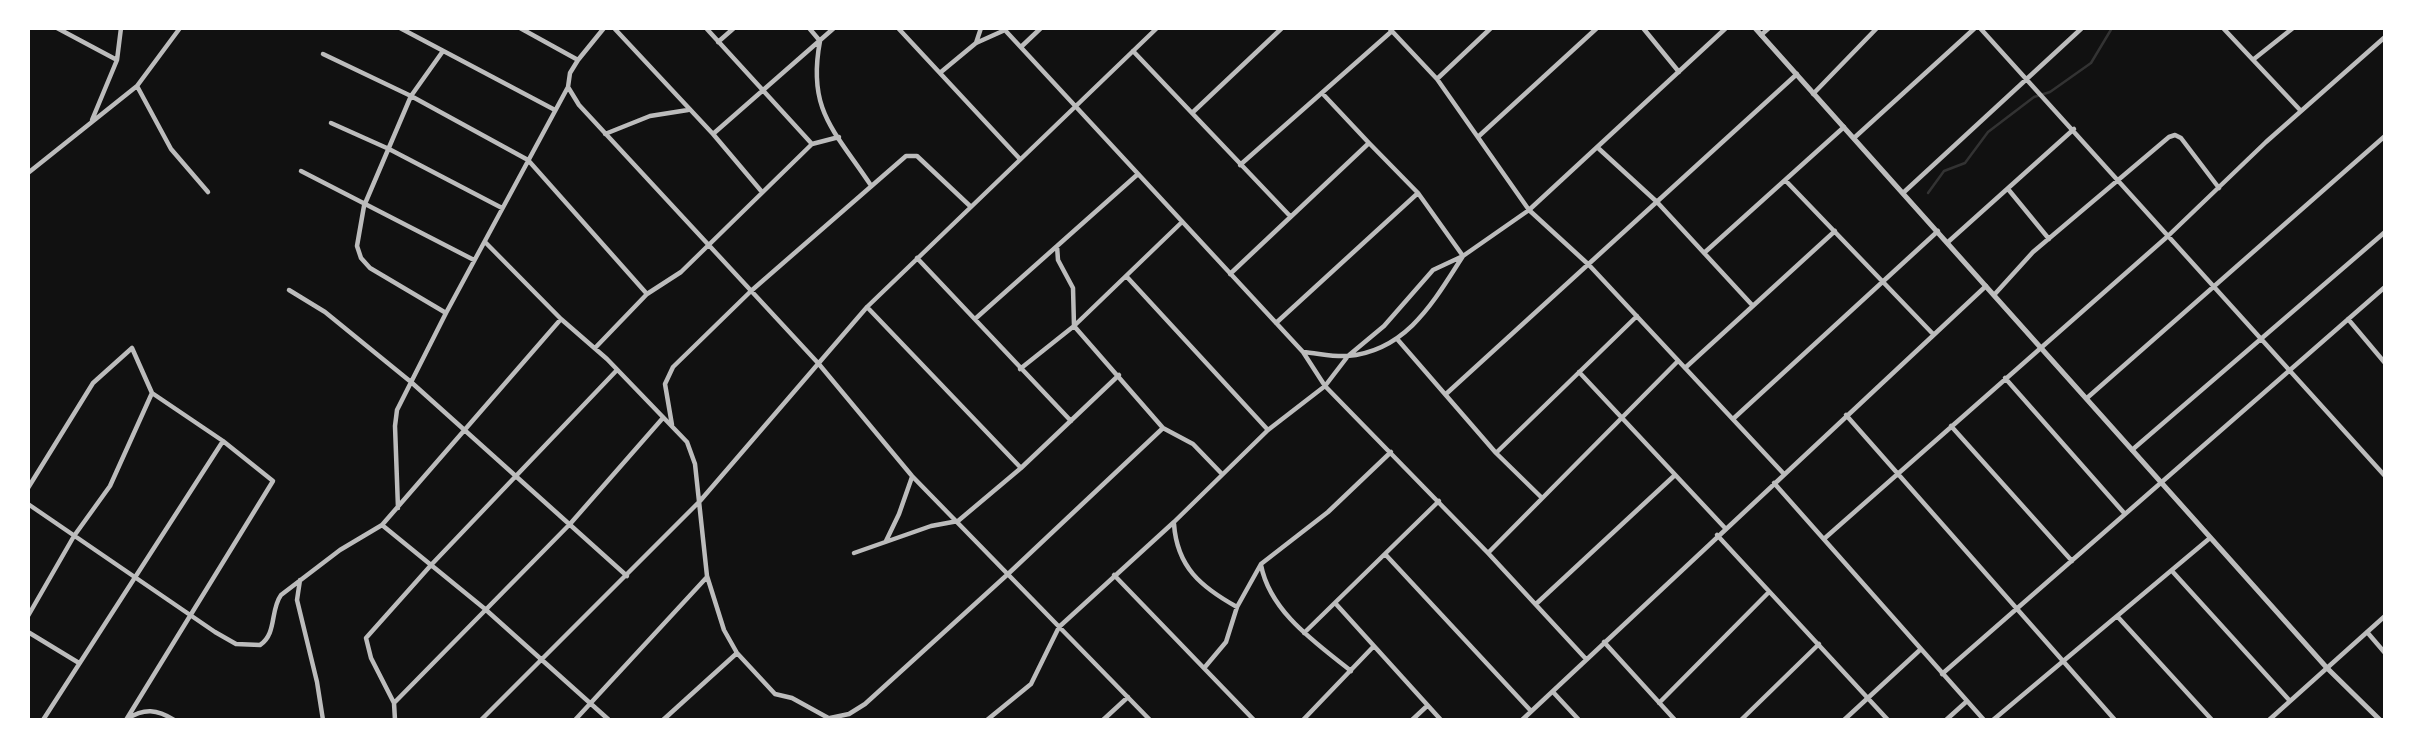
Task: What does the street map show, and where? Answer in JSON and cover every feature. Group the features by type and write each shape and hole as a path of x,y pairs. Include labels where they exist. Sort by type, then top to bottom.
{"street":[{"path":"57,28 117,60"},
{"path":"91,120 117,60 121,28"},
{"path":"28,173 91,120 137,86 180,28"},
{"path":"400,28 555,110"},
{"path":"520,28 578,60"},
{"path":"531,34 535,28"},
{"path":"398,509 395,419 446,313 568,87 578,60 604,28"},
{"path":"614,28 713,134 762,192"},
{"path":"706,28 812,144"},
{"path":"718,42 734,28"},
{"path":"809,28 820,41"},
{"path":"713,134 834,28"},
{"path":"898,28 1019,158"},
{"path":"976,43 981,28"},
{"path":"1022,46 1041,28"},
{"path":"481,720 700,501 867,307 1157,28"},
{"path":"1192,113 1282,28"},
{"path":"1437,79 1491,28"},
{"path":"1479,136 1597,28"},
{"path":"1643,28 1679,72"},
{"path":"987,720 1031,684 1059,627 1174,522 1268,430 1325,386 1348,356 1384,326 1433,271 1463,256 1529,210 1726,28"},
{"path":"1755,28 2327,668 2380,720"},
{"path":"1761,35 1769,28"},
{"path":"1813,94 1877,28"},
{"path":"1854,138 1977,28 2119,179 2385,476"},
{"path":"1903,192 2081,28"},
{"path":"2223,28 2301,111"},
{"path":"2254,60 2294,28"},
{"path":"941,72 976,43 1004,29 1303,352 1325,386 1439,501 1586,659"},
{"path":"1240,165 1390,29 1437,79 1529,210 1589,265 1783,473"},
{"path":"1825,538 2168,236 2301,111 2385,37"},
{"path":"820,41 815,67 818,100 870,184"},
{"path":"443,51 411,96 364,206 357,246 361,258 370,268 446,313"},
{"path":"1133,51 1290,216"},
{"path":"323,54 411,96 528,160 647,294"},
{"path":"1446,394 1797,74"},
{"path":"137,86 171,149 208,192"},
{"path":"568,87 579,105 605,134 818,363 912,476 1150,720"},
{"path":"1322,93 1418,193 1463,256"},
{"path":"605,134 650,116 689,110"},
{"path":"331,123 389,149 502,208"},
{"path":"1704,253 1844,127"},
{"path":"1948,242 2074,130"},
{"path":"1994,295 2049,239 2175,135 2218,188"},
{"path":"2087,398 2385,136"},
{"path":"595,348 647,294 673,278 708,247 812,144 839,137"},
{"path":"1230,274 1369,143"},
{"path":"1597,147 1657,202 1753,306"},
{"path":"672,426 666,406 668,374 751,291 870,184 912,155 970,206"},
{"path":"301,171 364,206 474,260"},
{"path":"975,319 1138,174"},
{"path":"1785,180 1933,334"},
{"path":"2008,189 2049,239"},
{"path":"1276,323 1418,193"},
{"path":"1020,369 1074,326 1182,222"},
{"path":"1733,419 1938,231"},
{"path":"1685,368 1835,232"},
{"path":"2132,450 2385,232"},
{"path":"485,242 561,319 617,370 672,426 692,451 707,576 715,609 737,653 775,694 792,698 830,719 858,710 1163,428"},
{"path":"1056,246 1058,260 1073,288 1074,326 1163,428 1193,444 1222,474"},
{"path":"1303,352 1348,356 1398,340 1430,307 1463,256"},
{"path":"917,258 1071,421"},
{"path":"1127,277 1268,430"},
{"path":"1522,720 1986,286"},
{"path":"1942,674 2385,287"},
{"path":"289,290 325,312 411,382 627,576"},
{"path":"867,307 1021,468"},
{"path":"1496,453 1637,316"},
{"path":"28,504 190,617 236,644 260,645 268,638 276,602 300,579 382,525 561,319"},
{"path":"2348,319 2385,363"},
{"path":"1398,340 1496,453 1541,497"},
{"path":"28,488 93,383 131,348 136,350 152,393 223,441 273,481 126,720"},
{"path":"1488,553 1678,361"},
{"path":"395,720 394,704 371,658 366,638 432,564 617,370"},
{"path":"1579,372 1725,528"},
{"path":"854,553 958,521 1021,468 1119,375"},
{"path":"2005,378 2126,514"},
{"path":"28,616 74,536 110,486 152,393"},
{"path":"1846,415 2113,718 2106,720"},
{"path":"394,704 570,524 663,419"},
{"path":"1951,426 2072,561"},
{"path":"43,720 223,441"},
{"path":"1205,667 1226,642 1237,607 1261,564 1328,512 1391,452"},
{"path":"1536,604 1675,475"},
{"path":"886,541 912,476"},
{"path":"1774,483 1984,720"},
{"path":"1304,633 1439,501"},
{"path":"1174,522 1176,545 1194,576 1210,591 1237,607"},
{"path":"382,525 485,609 609,720"},
{"path":"1717,535 1888,720"},
{"path":"1993,720 2210,538"},
{"path":"1385,554 1531,711"},
{"path":"1261,564 1269,591 1304,633 1351,671"},
{"path":"2172,571 2290,701"},
{"path":"1114,575 1254,720"},
{"path":"575,720 707,576"},
{"path":"300,579 297,600 317,682 323,720"},
{"path":"1659,703 1769,592"},
{"path":"1336,604 1441,720"},
{"path":"2269,720 2385,616"},
{"path":"2117,617 2211,720"},
{"path":"28,632 79,663"},
{"path":"2367,632 2385,653"},
{"path":"1604,642 1675,720"},
{"path":"1741,720 1819,644"},
{"path":"1303,720 1373,647"},
{"path":"1844,720 1921,649"},
{"path":"663,720 737,653"},
{"path":"1553,692 1579,720"},
{"path":"1103,720 1128,697"},
{"path":"1946,720 1966,702"},
{"path":"1412,720 1427,706"},
{"path":"126,720 139,711 152,710 174,720"}],"waterway":[{"path":"1928,193 1944,171 1965,163 1988,132 2034,97 2050,92 2091,63 2112,28"}]}
